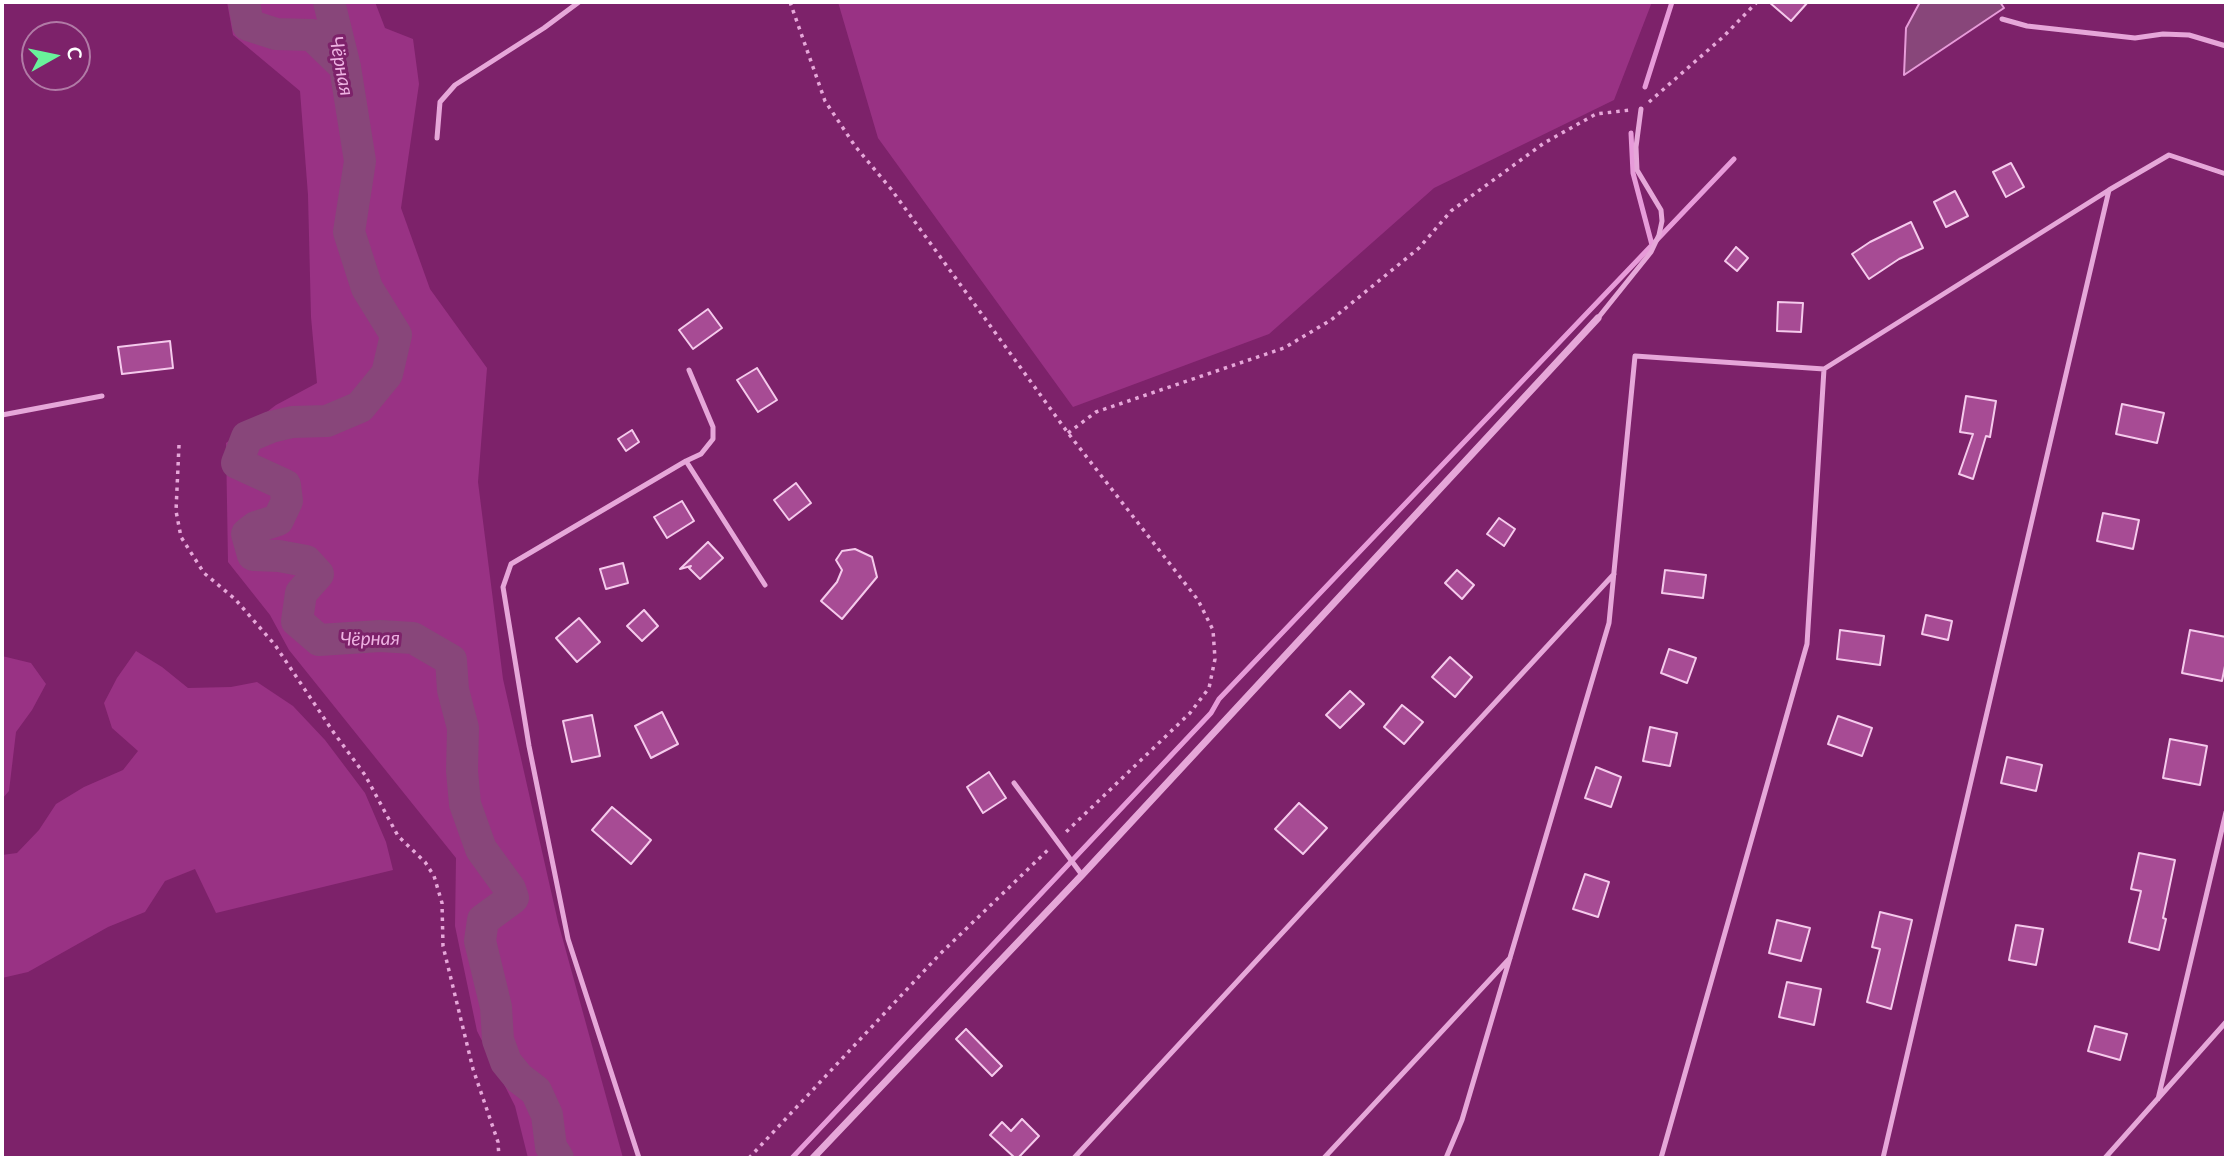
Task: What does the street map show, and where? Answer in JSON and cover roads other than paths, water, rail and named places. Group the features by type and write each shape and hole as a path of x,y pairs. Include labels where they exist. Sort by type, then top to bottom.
{"street":[{"path":"813,1158 1082,875 1598,318"}],"lane":[{"path":"437,138 440,102 455,85 544,28 579,2"},
{"path":"2002,19 2027,26 2135,38 2163,34 2189,35 2226,46"},
{"path":"1598,318 1651,252 1662,221 1661,210 1637,170 1636,147 1641,109"},
{"path":"1446,1158 1462,1120 1512,956 1609,623 1635,356 1824,369 2169,155 2226,174"},
{"path":"1883,1158 2109,190"},
{"path":"1661,1158 1807,643 1824,369"},
{"path":"639,1158 568,939 529,746 503,587 511,565 701,454 713,439 713,427 690,370"},
{"path":"2,415 102,396"},
{"path":"686,461 765,584"},
{"path":"1074,1158 1614,574"},
{"path":"1014,783 1082,875"},
{"path":"2158,1099 2226,812"},
{"path":"1324,1158 1512,956"},
{"path":"2105,1158 2226,1022"}],"waterway":[{"path":"244,2 248,25 276,34 312,35 345,67"},
{"name":"Чёрная","path":"329,2 345,67 360,161 349,232 367,288 396,335 387,374 360,407 327,421 292,422 247,437 237,463 285,485 287,501 278,520 256,527 247,534 253,555 306,561 318,574 301,593 297,621 319,640 380,636 413,638 451,660 453,690 463,728 462,771 465,804 481,849 510,889 513,898 483,920 480,941 496,1007 498,1040 506,1062 519,1078 536,1091 547,1115 551,1147 558,1158"},
{"path":"1645,87 1672,2"},
{"path":"1631,133 1633,173 1652,245"},
{"path":"792,1158 1211,713 1219,699 1734,159"}]}
